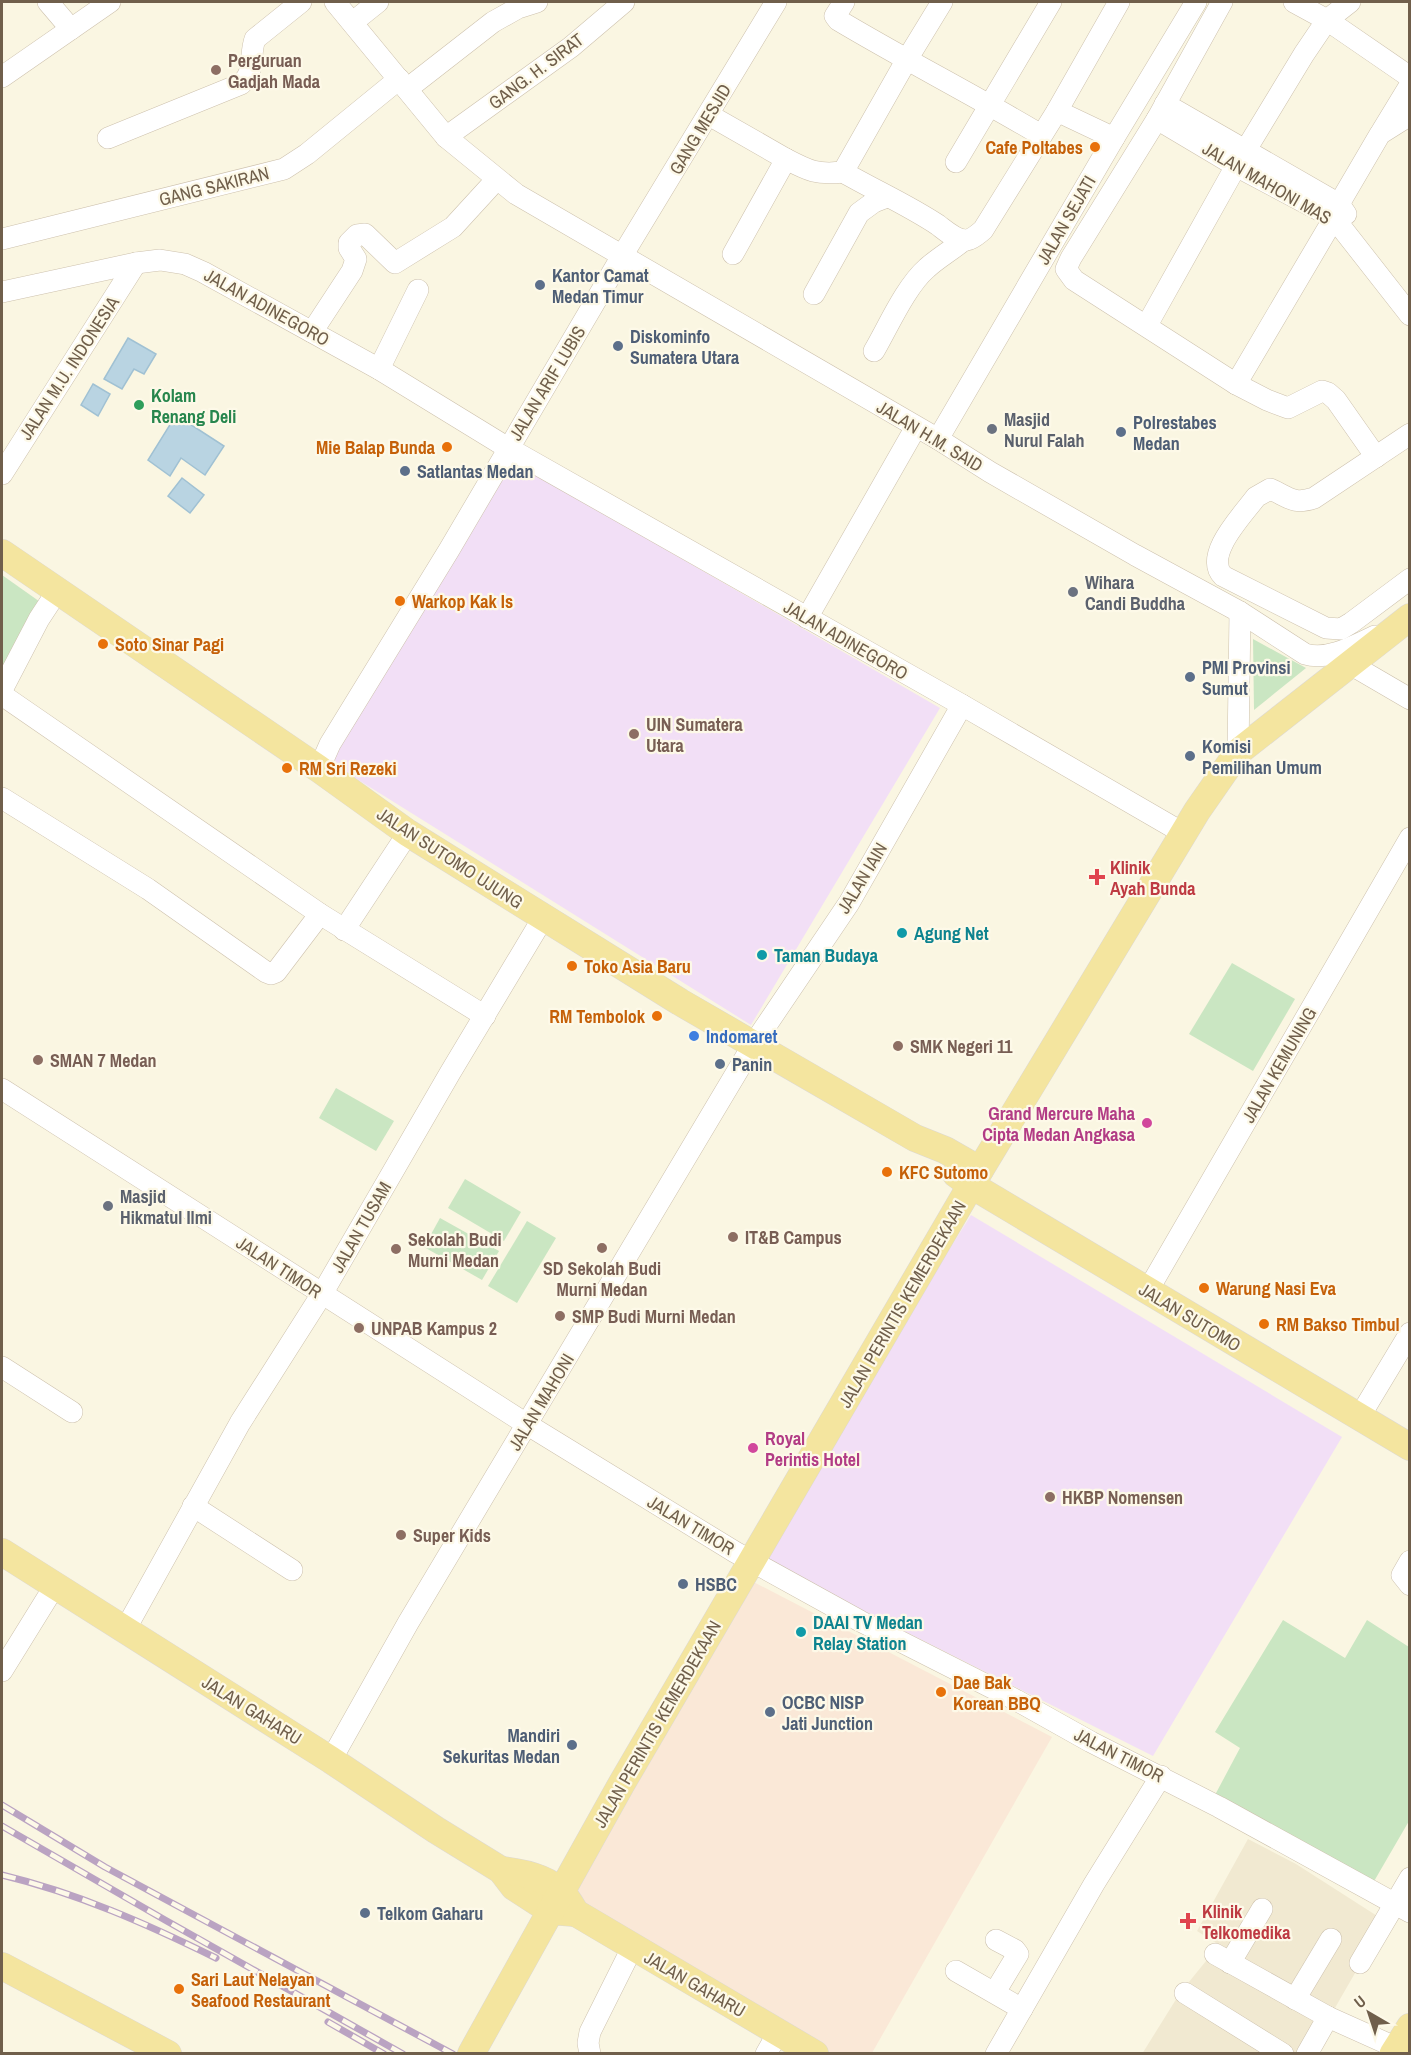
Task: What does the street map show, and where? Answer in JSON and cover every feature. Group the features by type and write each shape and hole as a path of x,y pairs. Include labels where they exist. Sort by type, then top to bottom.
{"main road":[{"name":"JALAN SUTOMO UJUNG","path":"2,553 319,769 408,833 753,1045 851,1099 915,1138 937,1160 975,1178"},
{"name":"JALAN PERINTIS KEMERDEKAAN","path":"471,2054 563,1906 622,1783 743,1557 1183,833 1238,752 1403,622"},
{"name":"JALAN SUTOMO","path":"975,1178 1147,1292 1410,1447"},
{"name":"JALAN GAHARU","path":"2,1552 54,1587 332,1760 436,1830 501,1870 514,1887 563,1906 632,1948 772,2042 815,2054"},
{"path":"2,1966 161,2052"}],"street":[{"path":"48,2 71,29"},
{"path":"2,77 110,2"},
{"path":"108,138 242,84 251,74 255,39 302,2"},
{"name":"JALAN H.M. SAID","path":"335,2 446,137 516,194 1135,555 1240,612 1305,654 1317,657 1356,645 1403,622"},
{"path":"352,22 378,2"},
{"name":"GANG SAKIRAN","path":"2,239 284,169 493,22 518,8 537,2"},
{"name":"GANG. H. SIRAT","path":"446,137 571,47 624,2"},
{"name":"GANG MESJID","path":"622,256 776,2"},
{"path":"844,2 836,18 1041,135"},
{"path":"843,172 906,60 942,2"},
{"path":"956,162 1051,2"},
{"path":"874,351 914,281 927,267 964,240 974,237 983,230 1057,111 1119,2"},
{"name":"JALAN SEJATI","path":"938,440 1196,2"},
{"path":"1222,2 1161,112 1066,269 1074,279 1236,384 1267,400 1288,408 1299,404 1318,391 1328,393 1336,400 1376,457"},
{"path":"1294,2 1327,20 1410,77"},
{"path":"1147,325 1241,158 1327,20 1350,2"},
{"path":"1236,384 1410,85"},
{"path":"1057,111 1114,138"},
{"name":"JALAN MAHONI MAS","path":"1161,112 1336,211 1410,298"},
{"path":"709,115 810,172 826,174 843,172 917,212 952,236 964,240"},
{"path":"1380,134 1410,115"},
{"path":"733,254 786,159"},
{"path":"312,332 352,271 356,259 349,248 349,243 357,235 365,234 395,263 453,227 496,180"},
{"path":"814,294 859,213 874,202 887,197"},
{"name":"JALAN MAHONI MAS","path":"1336,211 1410,315"},
{"name":"JALAN ARIF LUBIS","path":"508,448 622,256"},
{"name":"JALAN ADINEGORO","path":"2,291 160,260 185,264 203,272 379,369 508,448 1183,833"},
{"name":"JALAN M.U. INDONESIA","path":"2,474 136,263"},
{"path":"379,369 418,290"},
{"path":"807,618 916,427"},
{"path":"1410,434 1314,498 1294,501 1270,489 1262,493 1256,497 1223,542 1217,557 1217,566 1223,576 1326,628 1341,629 1410,579"},
{"path":"319,769 330,744 449,550 508,448"},
{"path":"2,690 39,619 58,590"},
{"path":"1238,752 1240,612"},
{"path":"1350,664 1410,699"},
{"path":"2,695 344,930 485,1016"},
{"name":"JALAN IAIN","path":"753,1045 849,903 962,705"},
{"path":"2,798 148,890 271,974 283,965 320,914"},
{"path":"344,930 408,833"},
{"name":"JALAN KEMUNING","path":"1147,1292 1410,838"},
{"name":"JALAN TUSAM","path":"125,1630 240,1423 322,1294 543,918"},
{"name":"JALAN MAHONI","path":"332,1760 408,1623 753,1045"},
{"name":"JALAN TIMOR","path":"2,1089 528,1425 743,1557 860,1621 1016,1700 1090,1742 1161,1776 1402,1908"},
{"path":"1360,1416 1410,1333"},
{"path":"2,1367 72,1412"},
{"path":"193,1506 292,1570"},
{"path":"1410,1561 1402,1575 1410,1585"},
{"path":"2,1671 54,1587"},
{"path":"996,2054 1094,1884 1161,1776"},
{"path":"1360,1963 1402,1908 1410,1878"},
{"path":"1262,1909 1223,1958 1328,2017 1400,2043"},
{"path":"1295,1999 1331,1939"},
{"path":"995,1992 1018,1954 1016,1950 996,1940"},
{"path":"590,2054 588,2043 590,2032 632,1948"},
{"path":"956,1971 1022,2010"},
{"path":"1185,1993 1283,2054"},
{"path":"1307,2054 1328,2017"}],"shaded area":[{"name":"UIN Sumatera Utara","path":"511,460 940,708 751,1025 328,761"},
{"name":"HKBP Nomensen","path":"971,1215 1342,1437 1153,1756 756,1557"},
{"path":"744,1577 1052,1737 872,2053 820,2053 562,1893"},
{"path":"1248,1839 1296,1864 1385,1921 1309,2053 1142,2054 1180,1993 1219,1945 1197,1931"}],"green space":[{"path":"2,575 43,604 2,677"},
{"path":"1253,639 1306,668 1254,710"},
{"path":"1232,963 1295,999 1253,1071 1189,1034"},
{"path":"336,1088 394,1121 376,1151 319,1118"},
{"path":"465,1179 521,1212 504,1241 448,1208"},
{"path":"440,1218 499,1251 482,1280 424,1247"},
{"path":"527,1221 556,1238 517,1303 488,1286"},
{"path":"1283,1620 1345,1658 1367,1620 1409,1647 1409,1821 1373,1883 1215,1795 1240,1748 1215,1732"}],"water":[{"path":"128,338 156,354 144,374 134,369 122,389 104,379"},
{"path":"93,384 110,394 98,416 81,405"},
{"path":"176,415 224,446 205,475 181,458 170,476 148,460"},
{"name":"Kolam Renang Deli","path":"182,478 204,495 190,513 168,496"}],"railway":[{"path":"2,1805 105,1867 453,2054"},
{"path":"2,1826 403,2054"},
{"path":"2,1875 30,1882 111,1910 216,1958"},
{"path":"328,2022 384,2054"}],"place":[{"name":"Perguruan Gadjah Mada","path":"216,70"},
{"name":"Cafe Poltabes","path":"1095,147"},
{"name":"Kantor Camat Medan Timur","path":"540,285"},
{"name":"Diskominfo Sumatera Utara","path":"618,346"},
{"name":"Kolam Renang Deli","path":"139,405"},
{"name":"Masjid Nurul Falah","path":"992,429"},
{"name":"Polrestabes Medan","path":"1121,432"},
{"name":"Mie Balap Bunda","path":"447,447"},
{"name":"Satlantas Medan","path":"405,471"},
{"name":"Wihara Candi Buddha","path":"1073,592"},
{"name":"Warkop Kak Is","path":"400,601"},
{"name":"Soto Sinar Pagi","path":"103,644"},
{"name":"PMI Provinsi Sumut","path":"1190,677"},
{"name":"UIN Sumatera Utara","path":"634,734"},
{"name":"Komisi Pemilihan Umum","path":"1190,756"},
{"name":"RM Sri Rezeki","path":"287,768"},
{"name":"Klinik Ayah Bunda","path":"1097,877"},
{"name":"Agung Net","path":"902,933"},
{"name":"Taman Budaya","path":"762,955"},
{"name":"Toko Asia Baru","path":"572,966"},
{"name":"RM Tembolok","path":"657,1016"},
{"name":"Indomaret","path":"694,1036"},
{"name":"SMK Negeri 11","path":"898,1046"},
{"name":"SMAN 7 Medan","path":"38,1060"},
{"name":"Panin","path":"720,1064"},
{"name":"Grand Mercure Maha Cipta Medan Angkasa","path":"1147,1123"},
{"name":"KFC Sutomo","path":"887,1172"},
{"name":"Masjid Hikmatul Ilmi","path":"108,1206"},
{"name":"IT&B Campus","path":"733,1237"},
{"name":"SD Sekolah Budi Murni Medan","path":"602,1248"},
{"name":"Sekolah Budi Murni Medan","path":"396,1249"},
{"name":"Warung Nasi Eva","path":"1204,1288"},
{"name":"SMP Budi Murni Medan","path":"560,1316"},
{"name":"RM Bakso Timbul","path":"1264,1324"},
{"name":"UNPAB Kampus 2","path":"359,1328"},
{"name":"Royal Perintis Hotel","path":"753,1448"},
{"name":"HKBP Nomensen","path":"1050,1497"},
{"name":"Super Kids","path":"401,1535"},
{"name":"HSBC","path":"683,1584"},
{"name":"DAAI TV Medan Relay Station","path":"801,1632"},
{"name":"Dae Bak Korean BBQ","path":"941,1692"},
{"name":"OCBC NISP Jati Junction","path":"770,1712"},
{"name":"Mandiri Sekuritas Medan","path":"572,1745"},
{"name":"Telkom Gaharu","path":"365,1913"},
{"name":"Klinik Telkomedika","path":"1188,1921"},
{"name":"Sari Laut Nelayan Seafood Restaurant","path":"179,1989"}]}
